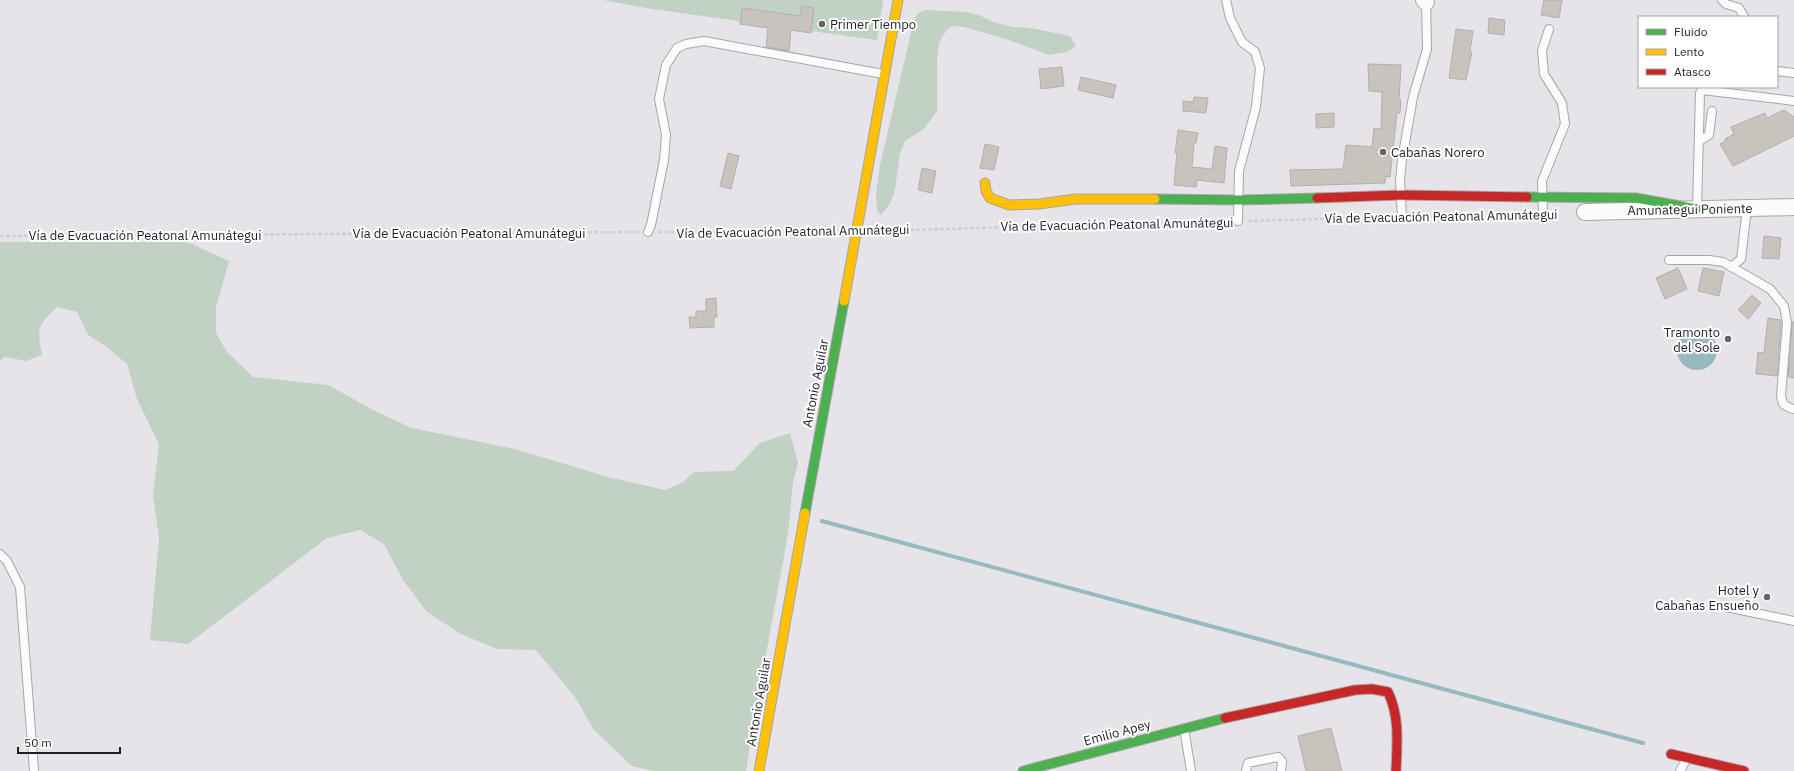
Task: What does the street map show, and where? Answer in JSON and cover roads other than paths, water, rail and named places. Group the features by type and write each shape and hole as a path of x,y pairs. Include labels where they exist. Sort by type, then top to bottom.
{"street":[{"name":"Antonio Aguilar","path":"759,771 801,528 857,231 898,0"},
{"path":"985,183 986,191 990,198 1009,205 1039,204 1076,199 1239,200 1401,195 1636,198 1697,209"},
{"name":"Amunategui Poniente","path":"1585,212 1794,207"},
{"name":"Emilio Apey","path":"1023,771 1059,766 1218,719 1355,690 1372,689 1388,692 1393,702 1397,722 1396,771"},
{"path":"1671,754 1744,771"}],"lane":[{"path":"1226,0 1230,18 1242,42 1255,52 1260,68 1260,83 1256,107 1239,171 1238,221"},
{"path":"1722,0 1726,4 1739,8 1743,16"},
{"path":"1402,217 1400,180 1405,136 1413,97 1427,49 1425,1"},
{"path":"1543,213 1542,181 1565,124 1562,103 1544,74 1542,51 1549,29"},
{"path":"648,232 651,225 664,160 666,135 659,99 666,65 677,48 686,44 704,42 885,74"},
{"path":"1778,70 1794,73"},
{"path":"1697,209 1700,94 1702,90 1794,101"},
{"path":"1699,141 1708,136 1712,111"},
{"path":"1731,268 1741,259 1747,208"},
{"path":"1668,260 1708,260 1723,262 1731,268 1770,289 1784,306 1787,323 1781,396 1784,404 1794,409"},
{"path":"0,554 6,561 20,587 34,771"},
{"path":"1726,607 1794,621"},
{"path":"1184,728 1191,771"},
{"path":"1246,771 1248,763 1278,757 1282,761 1281,771"},
{"path":"1680,771 1687,758"}],"water":[{"path":"1693,330 1701,330 1708,333 1714,339 1717,350 1714,361 1708,367 1701,370 1693,370 1686,367 1680,361 1677,354 1677,346 1680,339 1686,333"}],"waterway":[{"path":"822,521 1643,743"}],"place":[{"name":"Primer Tiempo","path":"822,24"},
{"name":"Cabañas Norero","path":"1383,152"},
{"name":"Tramonto del Sole","path":"1728,339"},
{"name":"Hotel y Cabañas Ensueño","path":"1767,597"}]}
